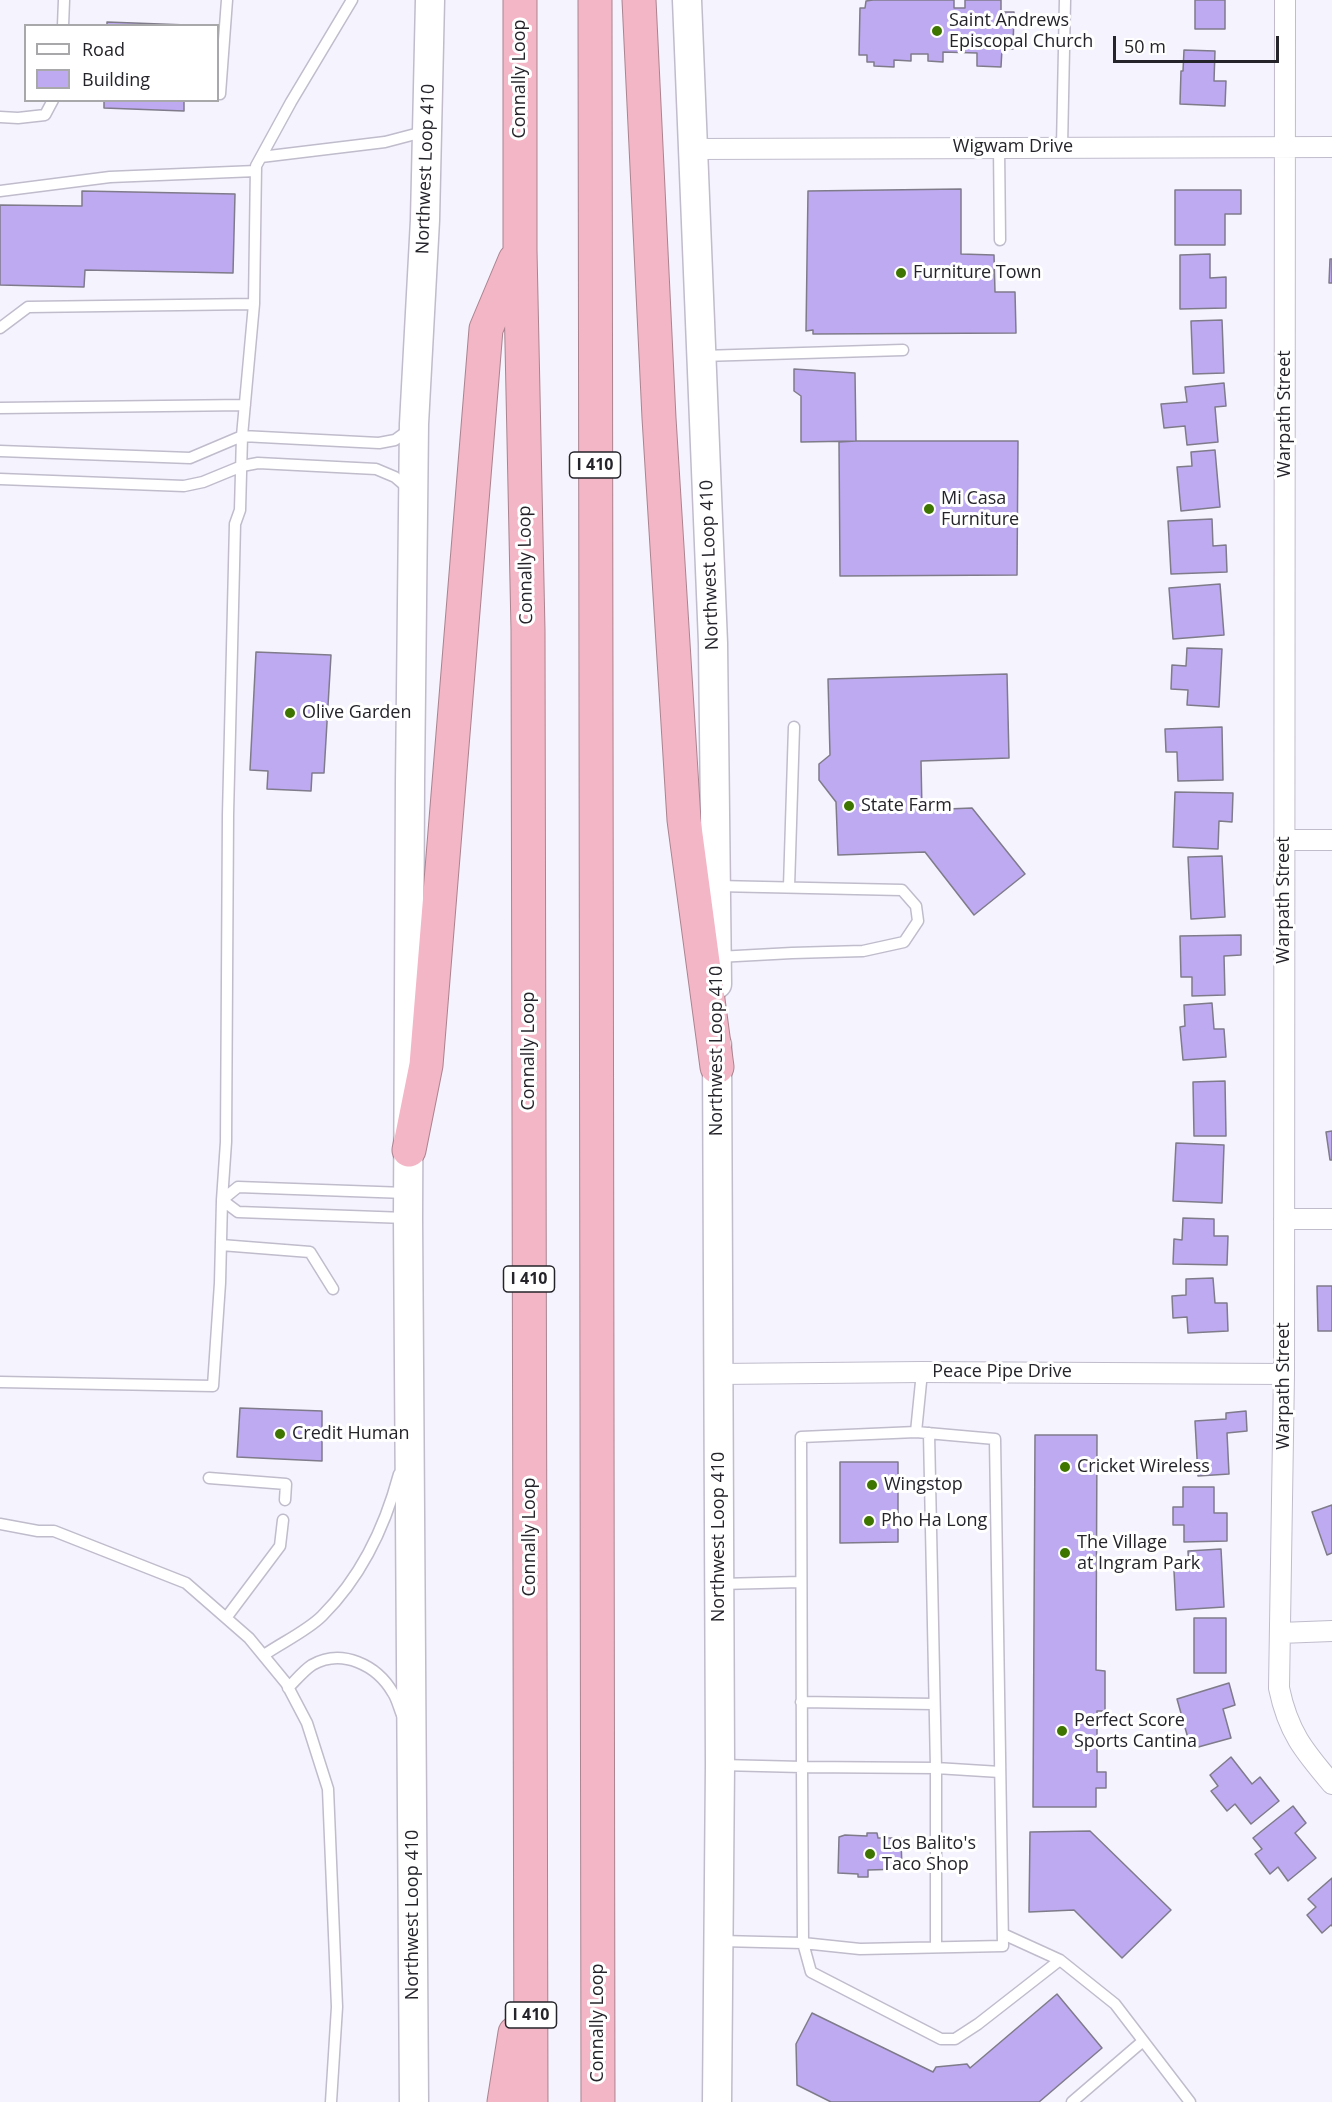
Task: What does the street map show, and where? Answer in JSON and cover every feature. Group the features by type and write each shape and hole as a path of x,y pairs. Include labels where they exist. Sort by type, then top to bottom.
{"highway":[{"name":"Connally Loop","path":"520,0 520,250 528,630 531,2102"},
{"name":"Connally Loop","path":"595,0 598,2102"},
{"path":"639,0 659,418 684,820 717,1067"},
{"path":"409,1150 426,1065 486,328 520,250"},
{"path":"504,2102 531,1927"}],"main road":[{"name":"Northwest Loop 410","path":"414,2102 408,1205 410,781 414,424 425,220 430,0"},
{"name":"Northwest Loop 410","path":"687,0 713,643 717,886 720,1764 717,2102"}],"street":[{"name":"Warpath Street","path":"1285,0 1284,1374 1279,1688 1284,1708 1304,1751 1332,1784"},
{"name":"Wigwam Drive","path":"694,149 1332,147"},
{"path":"1284,840 1332,840"},
{"path":"1284,1219 1332,1219"},
{"name":"Peace Pipe Drive","path":"719,1374 922,1372 1284,1374"},
{"path":"1280,1634 1332,1631"}],"lane":[{"path":"63,24 64,0"},
{"path":"220,94 227,0"},
{"path":"0,1382 213,1386 226,1142 228,815 235,524 240,510 242,436 254,304 256,166 352,0"},
{"path":"1062,147 1065,0"},
{"path":"0,117 45,116 52,102"},
{"path":"261,157 385,142 427,131"},
{"path":"999,147 999,240"},
{"path":"0,191 111,177 256,171"},
{"path":"0,328 28,307 254,304"},
{"path":"702,356 903,350"},
{"path":"0,408 245,405"},
{"path":"0,451 190,458 242,436 379,442 395,440 405,434 414,424"},
{"path":"0,479 184,486 203,482 242,466 258,463 376,470 395,477 414,495"},
{"path":"789,887 794,727"},
{"path":"717,886 902,890 916,906 918,921 904,942 863,951 792,952 718,957"},
{"path":"222,1200 238,1187 408,1205"},
{"path":"222,1200 238,1212 408,1205"},
{"path":"221,1245 310,1252 333,1289"},
{"path":"916,1431 922,1372"},
{"path":"264,1655 320,1617 364,1562 378,1534 395,1487 409,1421"},
{"path":"718,1941 803,1943 860,1949 1003,1946 995,1439 916,1431 801,1437 803,1943 811,1972 941,2039 955,2039 1060,1960"},
{"path":"929,1433 936,1768 936,1947"},
{"path":"209,1478 286,1484 285,1500"},
{"path":"226,1618 280,1546 283,1520"},
{"path":"0,1524 38,1531 54,1531 186,1583 249,1638 288,1688 307,1723 328,1789 337,2007 331,2102"},
{"path":"719,1584 801,1582"},
{"path":"288,1688 311,1665 324,1659 336,1657 360,1662 371,1668 395,1696 412,1742"},
{"path":"801,1702 934,1704"},
{"path":"720,1764 936,1768 1000,1772"},
{"path":"1003,1934 1060,1960 1115,2004 1190,2102"},
{"path":"1071,2102 1143,2041"}],"building":[{"name":"Saint Andrews Episcopal Church","path":"954,0 954,8 965,8 965,0 1001,0 1001,12 1014,12 1013,49 1002,49 1001,67 977,66 977,53 943,52 943,62 928,61 928,54 911,54 911,61 894,60 894,67 874,66 874,62 867,62 867,55 859,55 860,8 865,8 866,1"},
{"path":"1195,0 1225,0 1225,29 1195,29"},
{"path":"107,22 160,24 107,24"},
{"path":"1184,50 1215,51 1214,81 1226,81 1225,106 1180,104"},
{"path":"104,102 184,102 184,111 104,108"},
{"name":"Furniture Town","path":"961,189 961,254 994,255 995,292 1015,292 1016,333 813,334 813,330 806,331 808,191"},
{"path":"1175,190 1241,190 1241,214 1225,214 1225,245 1175,245"},
{"path":"82,191 235,194 233,273 85,270 84,287 0,285 0,205 82,206"},
{"path":"1210,254 1210,278 1226,277 1226,308 1180,309 1180,255"},
{"path":"1330,259 1332,259 1332,283 1329,283"},
{"path":"1222,320 1224,373 1193,374 1191,321"},
{"path":"794,369 855,373 856,441 801,442 801,396 794,391"},
{"path":"1224,383 1226,406 1215,407 1218,442 1187,445 1185,426 1164,428 1161,404 1187,402 1185,387"},
{"name":"Mi Casa Furniture","path":"1018,441 1017,575 840,576 839,442"},
{"path":"1215,450 1220,507 1181,511 1177,467 1192,466 1191,452"},
{"path":"1212,519 1213,546 1226,545 1227,572 1171,574 1168,521"},
{"path":"1220,584 1224,635 1173,639 1169,588"},
{"path":"1187,648 1222,649 1219,707 1187,705 1188,690 1171,689 1172,665 1186,666"},
{"name":"Olive Garden","path":"256,652 331,655 324,773 312,773 311,791 267,789 268,771 250,770"},
{"path":"1007,674 1009,758 921,761 922,810 972,808 1025,874 974,915 925,852 838,855 836,802 819,780 819,764 830,755 828,679"},
{"path":"1222,727 1223,780 1178,781 1177,752 1166,752 1165,729"},
{"path":"1175,792 1233,793 1232,822 1219,821 1218,849 1173,847"},
{"path":"1222,856 1225,917 1191,919 1188,857"},
{"path":"1241,935 1241,955 1224,956 1225,995 1192,996 1192,977 1181,977 1180,936"},
{"path":"1212,1003 1214,1029 1224,1029 1226,1057 1183,1060 1180,1027 1185,1026 1184,1005"},
{"path":"1225,1081 1226,1136 1194,1136 1193,1082"},
{"path":"1332,1131 1332,1160 1330,1160 1326,1132"},
{"path":"1176,1143 1224,1145 1222,1203 1173,1201"},
{"path":"1183,1218 1214,1219 1214,1236 1228,1236 1227,1265 1173,1264 1174,1239 1182,1240"},
{"path":"1213,1278 1215,1303 1227,1303 1228,1331 1188,1333 1187,1317 1173,1318 1172,1296 1186,1295 1186,1279"},
{"path":"1317,1286 1332,1286 1332,1331 1318,1331"},
{"name":"Credit Human","path":"240,1408 322,1411 322,1461 237,1457"},
{"path":"1246,1411 1247,1431 1227,1433 1229,1474 1198,1476 1195,1421 1226,1419 1226,1413"},
{"name":"The Village at Ingram Park","path":"1035,1435 1097,1435 1096,1670 1105,1671 1105,1711 1097,1711 1097,1772 1106,1772 1106,1788 1096,1788 1096,1807 1033,1807"},
{"path":"840,1462 898,1462 898,1542 840,1543"},
{"path":"1183,1487 1214,1487 1214,1513 1227,1513 1227,1541 1184,1542 1184,1525 1173,1525 1173,1507 1183,1507"},
{"path":"1332,1505 1332,1553 1327,1555 1312,1512"},
{"path":"1221,1549 1224,1607 1176,1610 1174,1571 1189,1570 1188,1551"},
{"path":"1194,1618 1226,1618 1226,1673 1194,1673"},
{"path":"1229,1683 1235,1705 1223,1709 1231,1738 1191,1749 1177,1699"},
{"path":"1231,1757 1252,1784 1260,1777 1279,1801 1251,1824 1235,1804 1227,1811 1211,1791 1218,1786 1210,1775"},
{"path":"1293,1806 1306,1823 1295,1833 1316,1858 1288,1881 1278,1867 1270,1874 1255,1854 1262,1849 1253,1838"},
{"path":"1090,1831 1171,1910 1122,1958 1074,1910 1029,1912 1030,1832"},
{"name":"Los Balito's Taco Shop","path":"867,1833 877,1833 878,1838 901,1838 902,1869 868,1870 868,1877 838,1873 839,1837 867,1836"},
{"path":"1332,1878 1332,1926 1322,1933 1307,1915 1316,1907 1308,1899"},
{"path":"1057,1994 1102,2048 1039,2102 831,2102 797,2085 796,2044 812,2013 933,2072 936,2067 967,2064 970,2068"}],"place":[{"name":"Saint Andrews Episcopal Church","path":"937,31"},
{"name":"Furniture Town","path":"901,273"},
{"name":"Mi Casa Furniture","path":"929,509"},
{"name":"Olive Garden","path":"290,713"},
{"name":"State Farm","path":"849,806"},
{"name":"Credit Human","path":"280,1434"},
{"name":"Cricket Wireless","path":"1065,1467"},
{"name":"Wingstop","path":"872,1485"},
{"name":"Pho Ha Long","path":"869,1521"},
{"name":"The Village at Ingram Park","path":"1065,1553"},
{"name":"Perfect Score Sports Cantina","path":"1062,1731"},
{"name":"Los Balito's Taco Shop","path":"870,1854"}]}
